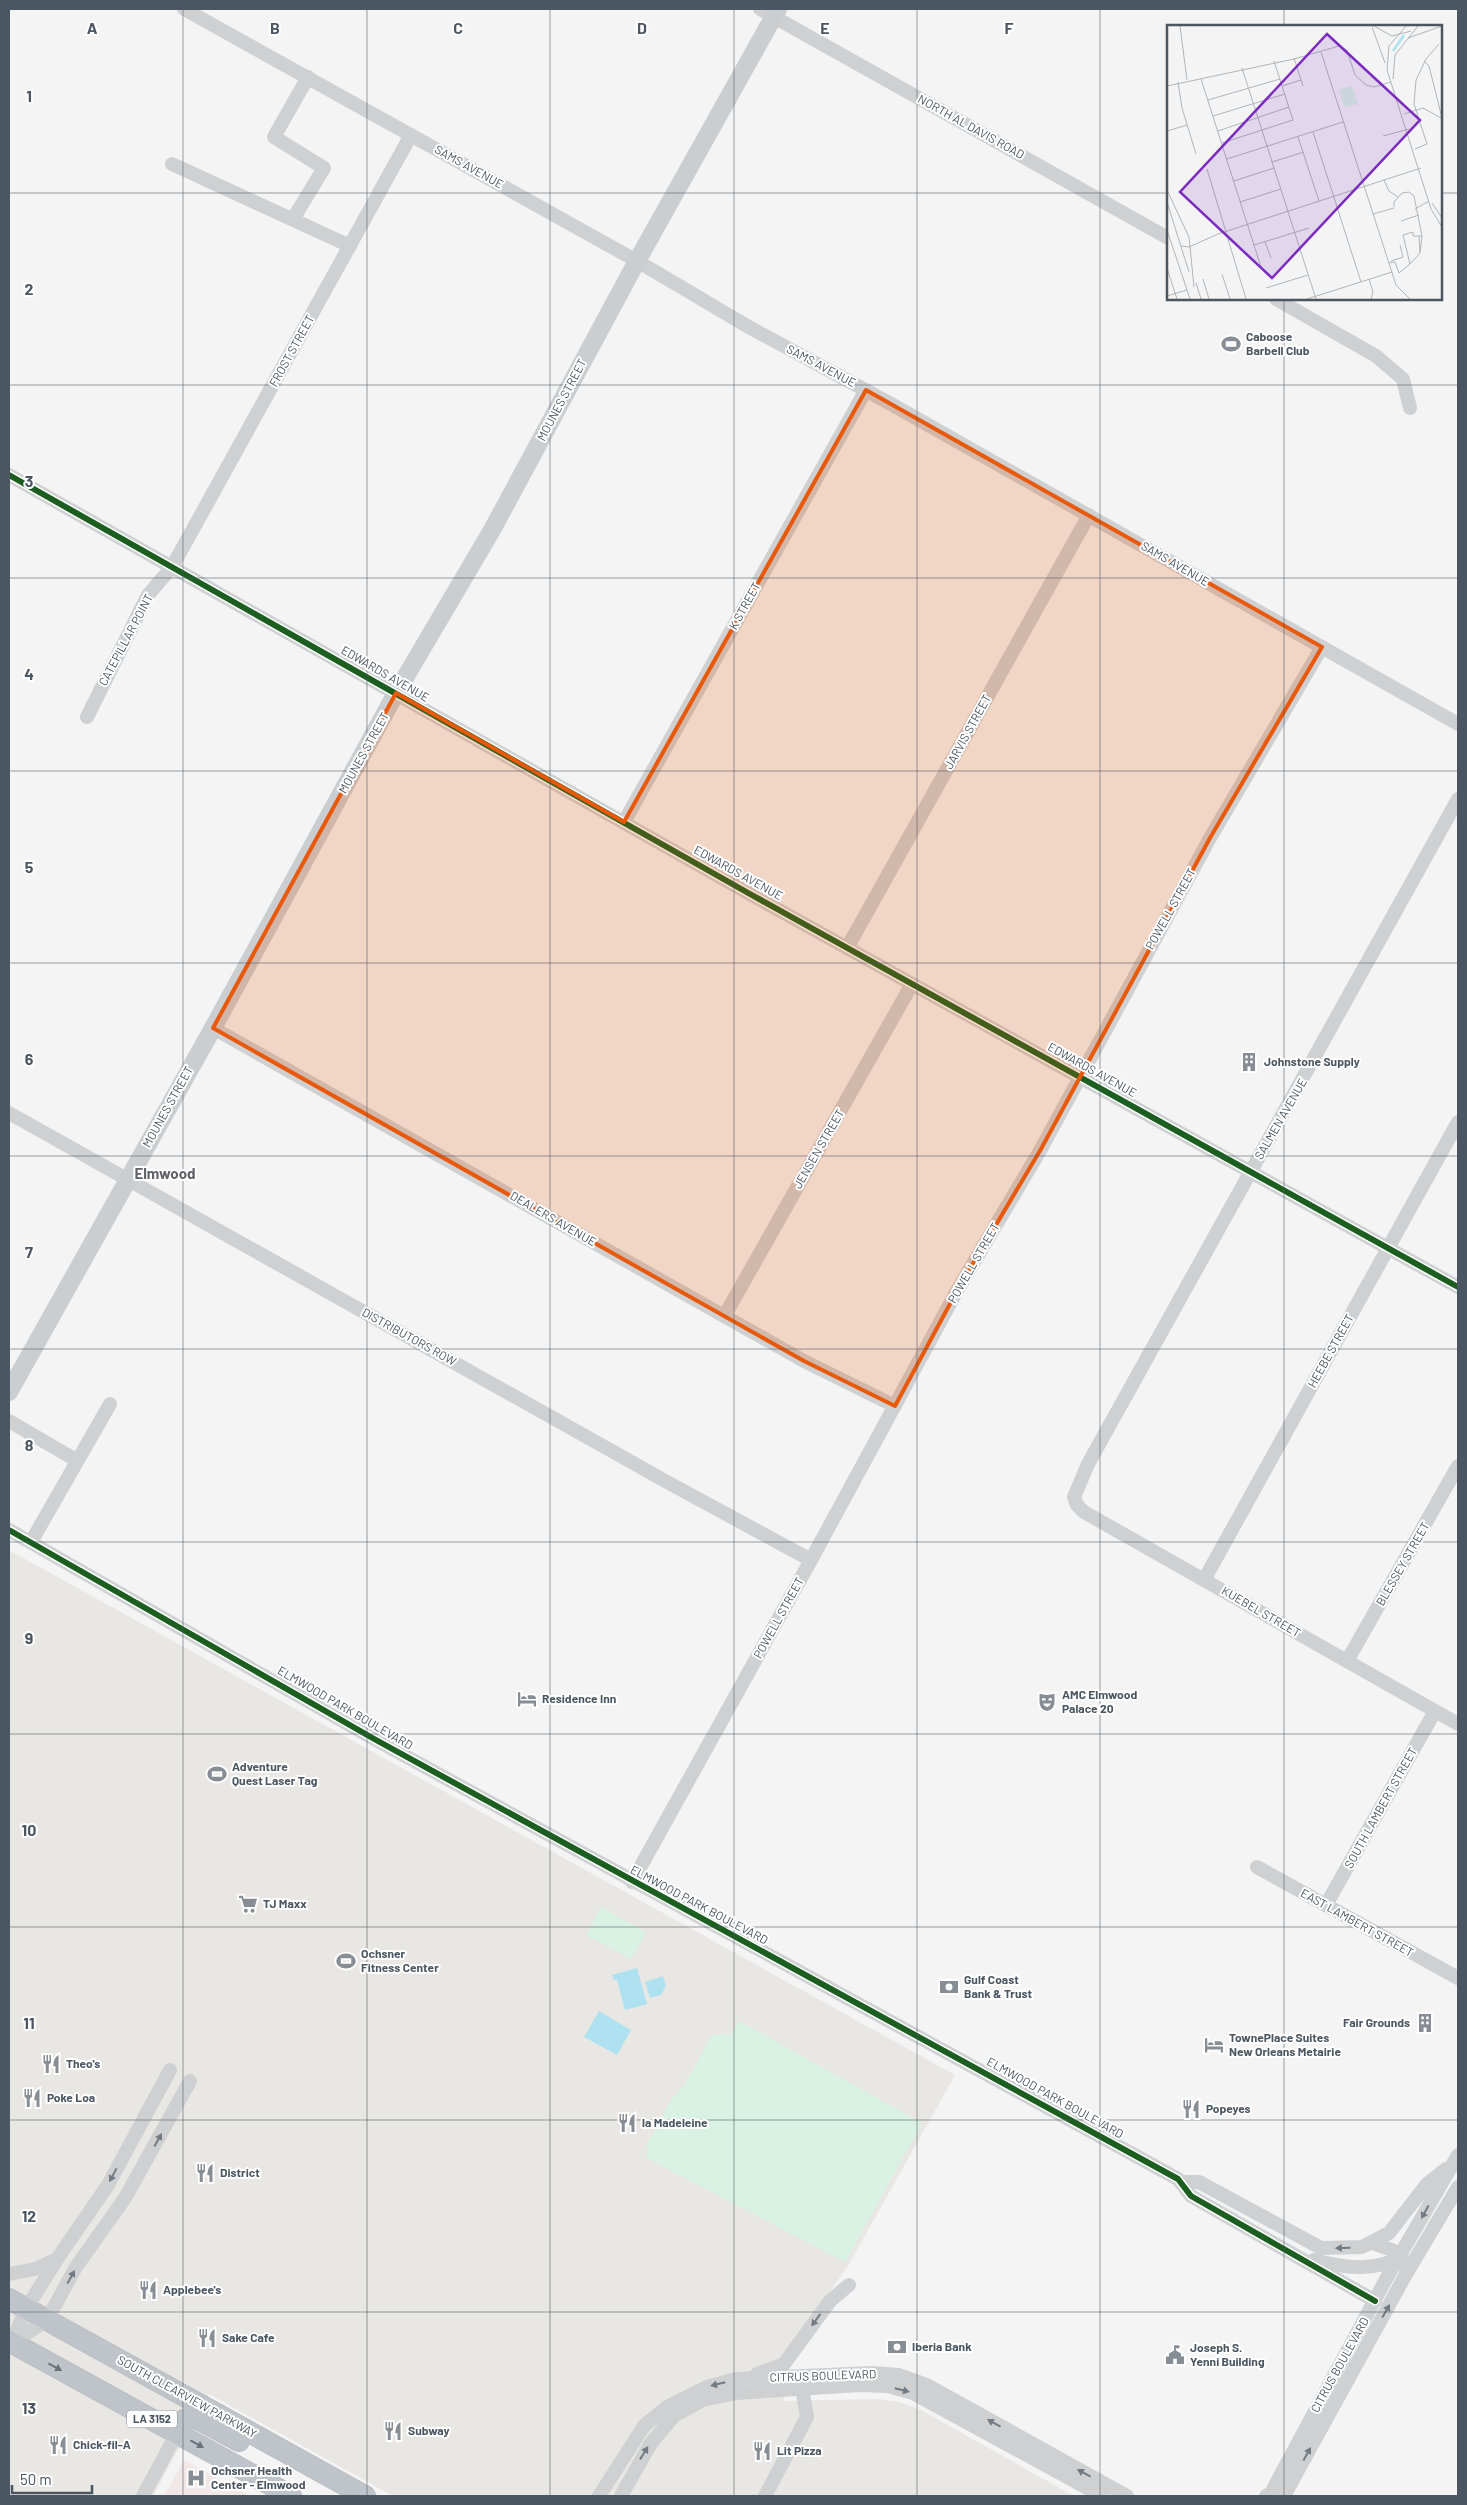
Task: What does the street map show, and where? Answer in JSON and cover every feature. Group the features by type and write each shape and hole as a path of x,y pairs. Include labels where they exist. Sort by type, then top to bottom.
{"highway":[{"name":"SOUTH CLEARVIEW PARKWAY","path":"9,2299 365,2496"},
{"name":"LA 3152","path":"10,2344 291,2496"},
{"path":"177,2433 184,2420 194,2417 310,2481 342,2483"}],"main road":[{"name":"MOUNES STREET","path":"9,1392 213,1028 396,693 492,530 771,11"}],"street":[{"name":"SAMS AVENUE","path":"184,9 637,261 747,326 866,390 1458,724"},
{"name":"NORTH AL DAVIS ROAD","path":"771,11 1167,237"},
{"path":"293,219 324,168 274,137 308,77"},
{"name":"FROST STREET","path":"172,567 412,135"},
{"path":"172,164 350,246"},
{"path":"1278,300 1376,356 1403,380 1410,408"},
{"name":"K STREET","path":"624,822 866,390"},
{"name":"EDWARDS AVENUE","path":"9,475 847,948 1389,1247 1458,1287"},
{"name":"JARVIS STREET","path":"847,948 1089,516"},
{"name":"CATEPILLAR POINT","path":"87,717 148,595 172,567"},
{"name":"POWELL STREET","path":"632,1882 811,1560 958,1289 1041,1149 1210,838 1322,647"},
{"name":"SALMEN AVENUE","path":"1076,1492 1092,1455 1458,799"},
{"name":"JENSEN STREET","path":"724,1315 912,984"},
{"name":"DEALERS AVENUE","path":"213,1028 804,1361 894,1406"},
{"name":"DISTRIBUTORS ROW","path":"9,1113 666,1482 811,1560"},
{"name":"HEEBE STREET","path":"1204,1580 1458,1122"},
{"path":"31,1542 76,1460 110,1404"},
{"path":"9,1421 76,1460"},
{"name":"BLESSEY STREET","path":"1347,1661 1458,1466"},
{"name":"KUEBEL STREET","path":"1076,1492 1074,1497 1077,1505 1084,1512 1458,1724"},
{"name":"ELMWOOD PARK BOULEVARD","path":"9,1530 376,1740 632,1882 1182,2182 1199,2182 1321,2248 1362,2247 1389,2233 1427,2184 1456,2162"},
{"name":"SOUTH LAMBERT STREET","path":"1326,1905 1435,1710"},
{"name":"EAST LAMBERT STREET","path":"1257,1867 1458,1978"},
{"path":"10,2344 26,2309 57,2259 108,2185 170,2070"},
{"path":"10,2344 47,2320 76,2267 126,2198 190,2081"},
{"path":"1446,2206 1443,2196 1456,2162"},
{"name":"CITRUS BOULEVARD","path":"1266,2496 1271,2492 1375,2300 1456,2162"},
{"name":"ELMWOOD PARK BOULEVARD","path":"1182,2182 1190,2196 1375,2300"},
{"name":"CITRUS BOULEVARD","path":"1284,2496 1432,2228 1458,2187"},
{"name":"ELMWOOD PARK BOULEVARD","path":"1298,2256 1339,2267 1364,2268 1399,2258 1408,2253 1432,2228"},
{"path":"1372,2242 1392,2250 1399,2258 1404,2268 1405,2276"},
{"path":"9,2274 35,2269 57,2259"},
{"path":"744,2379 784,2364 830,2301 849,2285"},
{"path":"1356,2289 1363,2303 1361,2326"},
{"name":"CITRUS BOULEVARD","path":"599,2496 644,2426 667,2407 707,2386 744,2379 840,2373 899,2375 927,2385 1127,2496"},
{"name":"CITRUS BOULEVARD","path":"621,2496 651,2443 675,2415 703,2400 736,2393 859,2385 888,2386 913,2393 1102,2496"},
{"path":"765,2496 807,2417 802,2388"},
{"path":"143,2496 177,2433"}],"highlighted area":[{"path":"866,390 1322,647 1210,838 1041,1149 958,1289 895,1406 804,1361 213,1028 396,693 624,822"}],"shaded area":[{"path":"9,1550 955,2075 848,2266 781,2360 784,2401 876,2399 900,2402 921,2410 1074,2496 393,2496 209,2394 153,2496 9,2496"},
{"name":"Ochsner Health Center - Elmwood","path":"184,2460 250,2496 164,2496"}],"green space":[{"path":"601,1907 646,1932 631,1959 586,1935"},
{"path":"739,2021 922,2123 845,2262 645,2157 649,2149 646,2146 671,2100 683,2087 712,2035 731,2034"}],"water":[{"path":"637,1968 647,2004 625,2010 617,1980 614,1980 612,1975"},
{"path":"663,1976 666,1986 661,1995 650,1998 645,1982"},
{"path":"599,2011 631,2030 617,2055 584,2037"}],"cycle path":[{"path":"9,475 750,894 1458,1287"},
{"path":"9,1530 376,1740 1178,2179 1191,2196 1375,2301"}],"place":[{"name":"Caboose Barbell Club","path":"1231,344"},
{"name":"Johnstone Supply","path":"1249,1062"},
{"name":"Residence Inn","path":"527,1699"},
{"name":"AMC Elmwood Palace 20","path":"1047,1702"},
{"name":"Adventure Quest Laser Tag","path":"217,1774"},
{"name":"TJ Maxx","path":"248,1904"},
{"name":"Ochsner Fitness Center","path":"346,1961"},
{"name":"Gulf Coast Bank & Trust","path":"949,1987"},
{"name":"Fair Grounds","path":"1425,2023"},
{"name":"TownePlace Suites New Orleans Metairie","path":"1214,2045"},
{"name":"Theo's","path":"51,2064"},
{"name":"Poke Loa","path":"32,2098"},
{"name":"Popeyes","path":"1191,2109"},
{"name":"la Madeleine","path":"627,2123"},
{"name":"District","path":"205,2173"},
{"name":"Applebee's","path":"148,2290"},
{"name":"Sake Cafe","path":"207,2338"},
{"name":"Iberia Bank","path":"897,2347"},
{"name":"Joseph S. Yenni Building","path":"1175,2355"},
{"name":"Subway","path":"393,2431"},
{"name":"Chick-fil-A","path":"58,2445"},
{"name":"Lit Pizza","path":"762,2451"},
{"name":"Ochsner Health Center - Elmwood","path":"196,2478"}],"district":[{"name":"Elmwood","path":"165,1174"}]}
